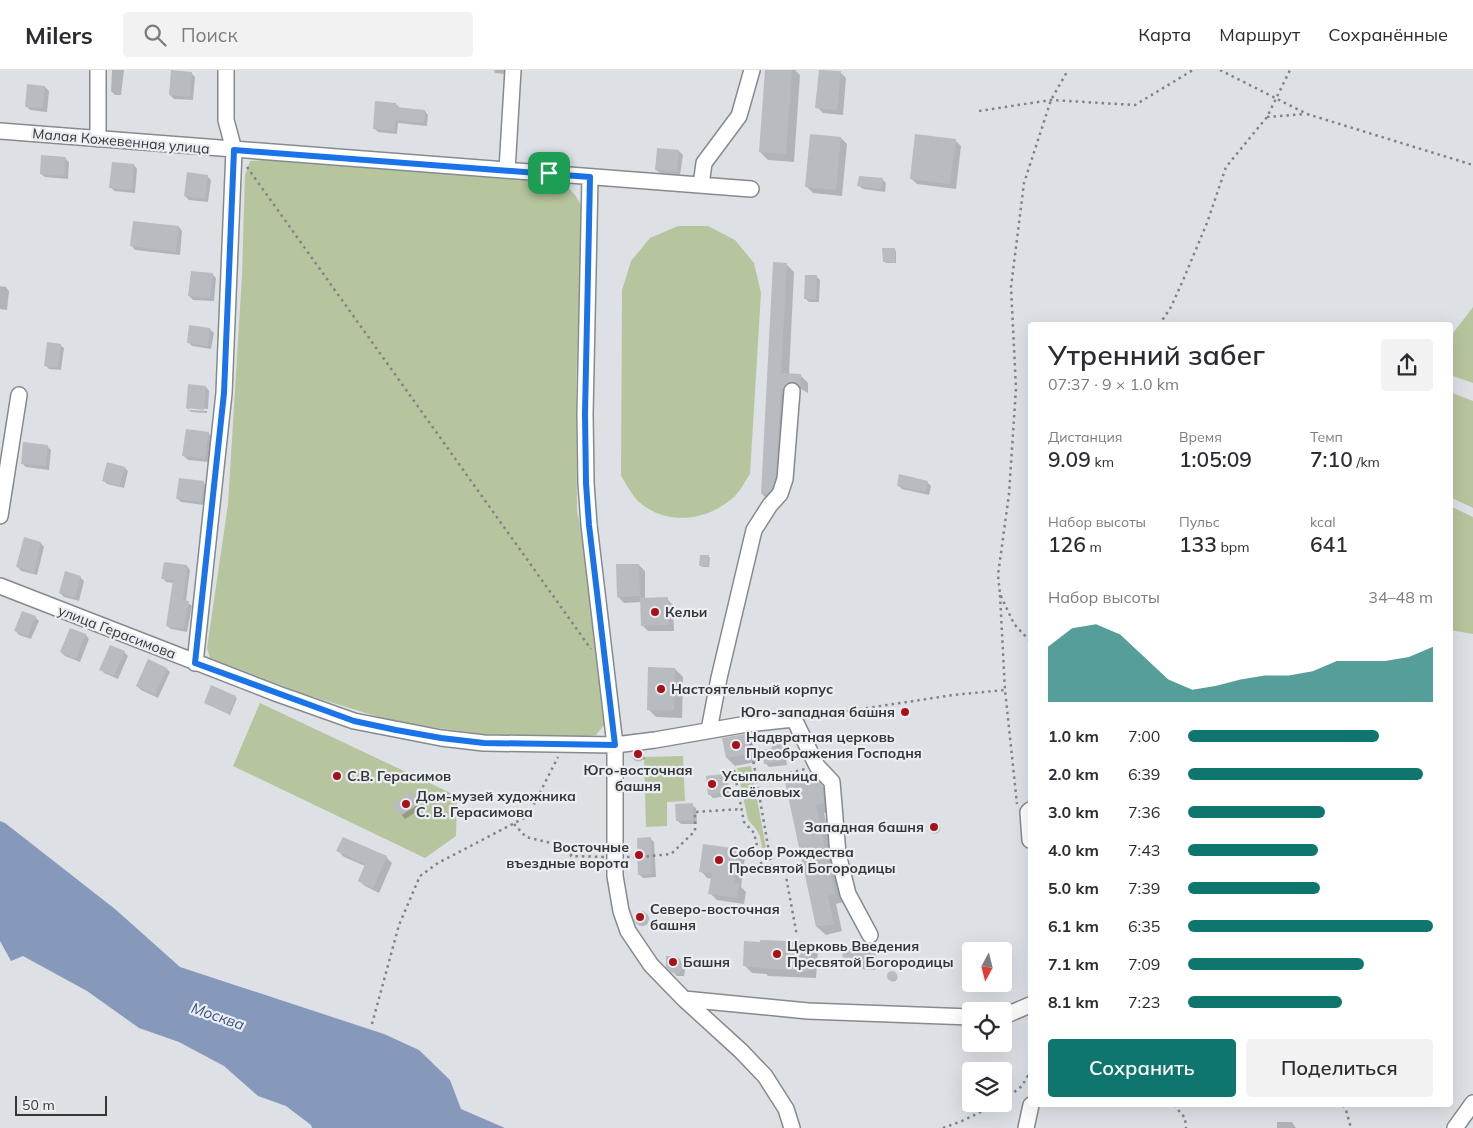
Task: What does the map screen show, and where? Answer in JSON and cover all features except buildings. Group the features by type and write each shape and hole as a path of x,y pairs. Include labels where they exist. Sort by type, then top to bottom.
{"street":[{"path":"98,70 98,139"},
{"path":"195,663 224,393 234,150 226,120 226,70"},
{"path":"507,170 513,70"},
{"path":"701,185 704,163 739,116 752,70"},
{"name":"Малая Кожевенная улица","path":"0,131 751,189"},
{"path":"590,177 585,464 589,525 615,745 616,876 621,911 628,931 639,950 651,965 684,999 742,1051 765,1076 786,1109 792,1128"},
{"path":"709,730 719,678 754,530 770,504 780,494 785,479 792,391"},
{"path":"0,516 19,395"},
{"name":"улица Герасимова","path":"0,586 195,663 367,724 463,741 615,745 747,724 794,719"},
{"path":"794,719 817,766 832,782 838,854 848,894 870,935"},
{"path":"684,999 808,1011 962,1017"},
{"path":"1012,1013 1028,1006"},
{"path":"1455,1128 1473,1103"},
{"path":"1026,1128 1031,1107"}],"path":[{"path":"1028,811 1017,806 1005,690 998,575 1009,494 1016,388 1011,287 1024,183 1051,100 1068,70"},
{"path":"979,111 1051,100 1135,105 1193,70"},
{"path":"1220,70 1307,114 1473,165"},
{"path":"1161,322 1171,306 1184,278 1207,223 1226,167 1267,117 1290,70"},
{"path":"1267,117 1307,114"},
{"path":"234,150 585,643 606,665"},
{"path":"1000,594 1014,624 1028,639"},
{"path":"794,719 953,695 1005,690"},
{"path":"747,724 772,869"},
{"path":"372,1024 399,925 420,876 438,863 528,816 557,759 560,745"},
{"path":"758,781 817,766"},
{"path":"734,770 744,822 754,834 762,867 785,872 798,936"},
{"path":"640,857 671,854 695,831 695,812 741,809"},
{"path":"514,824 526,837 571,846 571,856 595,857"},
{"path":"1012,1094 1022,1086 1028,1076"},
{"path":"1176,1107 1185,1118 1186,1128"},
{"path":"1344,1107 1351,1128"},
{"path":"943,1128 981,1112"}],"green space":[{"path":"268,160 542,179 567,187 579,201 582,208 576,387 577,511 586,555 604,708 604,725 596,735 583,737 481,734 395,722 304,694 210,658 207,648 228,504 242,275 245,175 250,161"},
{"path":"678,226 708,226 735,240 754,263 761,293 750,474 737,494 725,504 713,511 687,518 661,515 649,509 635,498 621,476 622,290 631,261 650,238"},
{"path":"1473,307 1473,383 1453,376 1453,333"},
{"path":"1453,393 1473,401 1473,508 1453,498"},
{"path":"1453,507 1473,517 1473,634 1453,631"},
{"path":"260,703 457,796 456,836 425,858 233,766"},
{"path":"683,756 685,801 667,802 667,826 646,827 644,757"},
{"path":"751,766 766,848 762,848 760,836 748,820 737,768"}],"water":[{"name":"Москва","path":"0,821 115,909 180,967 384,1034 419,1050 450,1080 461,1109 505,1128 312,1128 311,1125 286,1106 258,1096 224,1066 179,1042 139,1028 87,991 23,956 11,961 0,941"}],"place":[{"name":"Кельи","path":"655,612"},
{"name":"Настоятельный корпус","path":"661,689"},
{"name":"Юго-западная башня","path":"905,712"},
{"name":"Надвратная церковь Преображения Господня","path":"736,745"},
{"name":"Юго-восточная башня","path":"638,754"},
{"name":"С.В. Герасимов","path":"337,776"},
{"name":"Усыпальница Савёловых","path":"712,784"},
{"name":"Дом-музей художника С. В. Герасимова","path":"406,804"},
{"name":"Западная башня","path":"934,827"},
{"name":"Восточные въездные ворота","path":"639,855"},
{"name":"Собор Рождества Пресвятой Богородицы","path":"719,860"},
{"name":"Северо-восточная башня","path":"640,917"},
{"name":"Церковь Введения Пресвятой Богородицы","path":"777,954"},
{"name":"Башня","path":"673,962"}],"route":[{"path":"234,150 549,173 590,177 585,464 589,525 615,745 484,743 396,730 354,721 195,663 224,393 234,150"}]}
